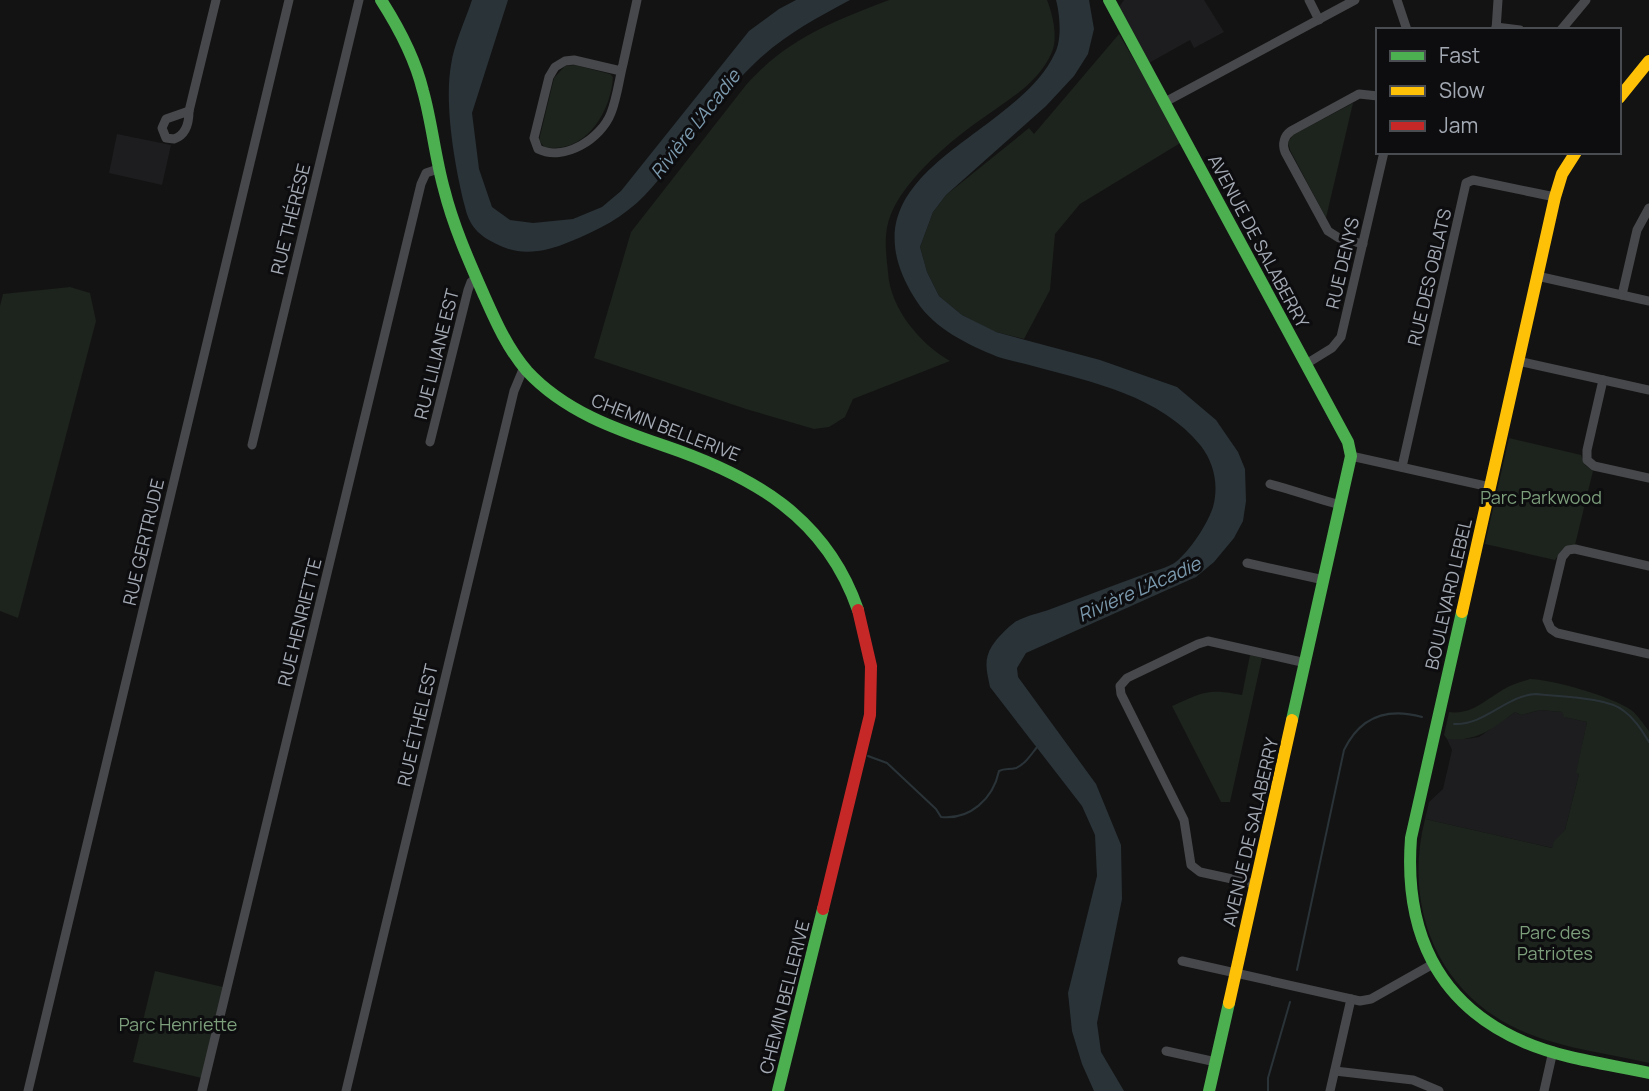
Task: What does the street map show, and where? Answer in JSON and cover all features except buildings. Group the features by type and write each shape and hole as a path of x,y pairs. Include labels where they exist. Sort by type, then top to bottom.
{"street":[{"path":"189,111 216,0"},
{"name":"RUE GERTRUDE","path":"28,1091 289,0"},
{"name":"RUE THÉRÈSE","path":"252,445 359,0"},
{"name":"CHEMIN BELLERIVE","path":"381,0 402,36 418,72 427,104 438,169 453,220 501,332 524,367 552,393 585,416 723,467 773,494 819,538 840,570 855,602 871,667 870,715 778,1091"},
{"path":"621,71 574,60 556,65 549,77 534,138 538,149 552,154 580,145 599,131 611,114 621,71 637,0"},
{"name":"AVENUE DE SALABERRY","path":"1109,0 1348,442 1351,456 1209,1091"},
{"path":"1309,0 1319,20"},
{"path":"1164,102 1354,0"},
{"path":"1397,0 1406,28"},
{"path":"1496,28 1498,0"},
{"path":"1563,28 1587,0"},
{"path":"1621,96 1649,61"},
{"path":"1363,244 1339,238 1328,231 1283,144 1291,131 1359,94 1376,96"},
{"name":"RUE DENYS","path":"1306,364 1340,340 1384,154"},
{"name":"BOULEVARD LEBEL","path":"1575,154 1562,174 1555,197 1409,848 1408,880 1413,913 1425,951 1458,998 1482,1019 1515,1038 1553,1051 1649,1073"},
{"name":"RUE HENRIETTE","path":"202,1091 421,184 426,173 438,169"},
{"name":"RUE DES OBLATS","path":"1402,467 1466,183 1473,180 1555,197"},
{"path":"1622,295 1637,230 1649,208"},
{"path":"1537,276 1649,301"},
{"name":"RUE LILIANE EST","path":"430,442 468,290 471,282 477,278"},
{"path":"1518,361 1649,390"},
{"name":"RUE ÉTHEL EST","path":"346,1091 514,391 524,367"},
{"path":"1603,380 1587,460 1596,466 1649,478"},
{"path":"1351,456 1490,487"},
{"path":"1270,484 1341,505"},
{"path":"1649,566 1568,550 1561,561 1547,620 1551,629 1557,633 1649,654"},
{"path":"1247,563 1324,580"},
{"path":"1255,884 1200,872 1191,865 1185,823 1121,694 1120,686 1127,678 1205,642 1306,663"},
{"path":"1182,961 1350,999 1371,999 1433,964"},
{"path":"1330,1091 1350,999"},
{"path":"1166,1051 1216,1062"},
{"path":"1544,1091 1553,1051"},
{"path":"1335,1071 1413,1080 1438,1091"}],"shaded area":[{"path":"1124,0 1204,0 1224,32 1194,48 1190,40 1149,63 1119,7"},
{"path":"117,134 171,145 162,185 109,173"},
{"path":"1540,710 1562,712 1565,717 1587,722 1577,773 1579,774 1565,830 1553,848 1425,819 1429,802 1443,789 1452,750 1447,739 1479,737 1515,712 1521,715"}],"green space":[{"path":"889,0 1047,0 1054,26 1052,52 1039,73 1022,90 958,137 931,161 907,187 888,221 886,257 894,299 908,324 928,345 950,361 853,399 845,417 829,427 814,429 594,358 631,232 746,85 795,43 830,24"},
{"path":"1119,34 1182,142 1080,204 1055,234 1050,290 1024,339 992,331 962,315 939,296 927,272 920,247 933,212 946,195 1029,128 1034,134"},
{"path":"575,65 613,77 607,104 601,117 583,138 559,148 544,147 539,140 554,78 565,66"},
{"path":"1353,103 1326,218 1288,142 1293,135"},
{"path":"70,287 90,293 96,321 18,618 0,611 0,306 3,294"},
{"name":"Parc Parkwood","path":"1509,438 1581,455 1585,465 1593,471 1575,545 1563,549 1555,560 1485,544"},
{"path":"1250,655 1262,658 1230,802 1221,802 1172,706 1206,693 1242,695"},
{"name":"Parc des Patriotes","path":"1530,679 1567,686 1610,699 1634,712 1649,731 1649,1063 1558,1044 1529,1034 1498,1018 1472,998 1451,975 1435,948 1424,918 1419,886 1419,853 1425,819 1552,848 1554,841 1565,830 1579,774 1576,773 1587,722 1564,717 1562,712 1540,710 1521,715 1515,712 1491,729 1475,736 1447,739 1444,735 1449,712 1471,709 1507,687"},
{"name":"Parc Henriette","path":"155,971 223,987 202,1078 133,1062"}],"water":[{"name":"Rivière L'Acadie","path":"472,0 508,0 472,113 479,169 492,207 510,220 533,223 573,219 602,207 621,191 749,31 779,9 796,0 850,0 790,35 757,61 727,93 660,179 628,210 610,223 579,238 553,248 528,252 503,247 478,232 467,215 461,191 454,155 449,81 455,49"},
{"name":"Rivière L'Acadie","path":"1056,0 1089,0 1094,29 1088,54 1074,76 1046,106 946,195 933,212 920,247 927,272 939,296 962,315 996,332 1100,360 1177,387 1216,420 1238,452 1245,469 1246,501 1243,521 1234,538 1214,562 1196,577 1026,653 1017,668 1018,677 1096,784 1121,845 1122,899 1097,1023 1101,1052 1124,1091 1094,1091 1072,1031 1068,993 1097,876 1095,835 1082,806 990,687 987,661 989,651 1015,622 1177,561 1198,536 1213,507 1215,483 1212,467 1201,446 1185,429 1146,403 1102,385 996,356 948,332 929,316 914,297 896,254 898,217 914,187 941,160 1006,110 1035,83 1055,53 1060,27"}],"waterway":[{"path":"1454,724 1475,720 1525,696 1536,694 1569,697 1616,706 1632,718 1649,742"},
{"path":"1297,970 1344,750 1358,730 1376,717 1397,713 1422,717"},
{"path":"868,756 887,763 936,809 941,817 952,817 979,806 986,799 999,771 1020,766 1038,746"},
{"path":"1268,1091 1268,1078 1290,1002"}],"traffic: fast":[{"path":"381,0 406,44 420,79 441,177 461,242 507,343 527,371 557,397 591,417 728,471 782,504 806,525 827,549 844,577 858,610"},
{"path":"1109,0 1348,442 1351,456 1292,720"},
{"path":"1462,612 1411,838 1410,872 1420,933 1432,960 1448,985 1468,1007 1494,1026 1524,1042 1554,1053 1649,1073"},
{"path":"778,1091 823,909"},
{"path":"1209,1091 1229,1003"}],"traffic: slow":[{"path":"1621,96 1649,61"},
{"path":"1462,612 1555,197 1562,174 1575,154"},
{"path":"1229,1003 1292,720"}],"traffic: jam":[{"path":"823,909 870,715 871,666 858,610"}]}
